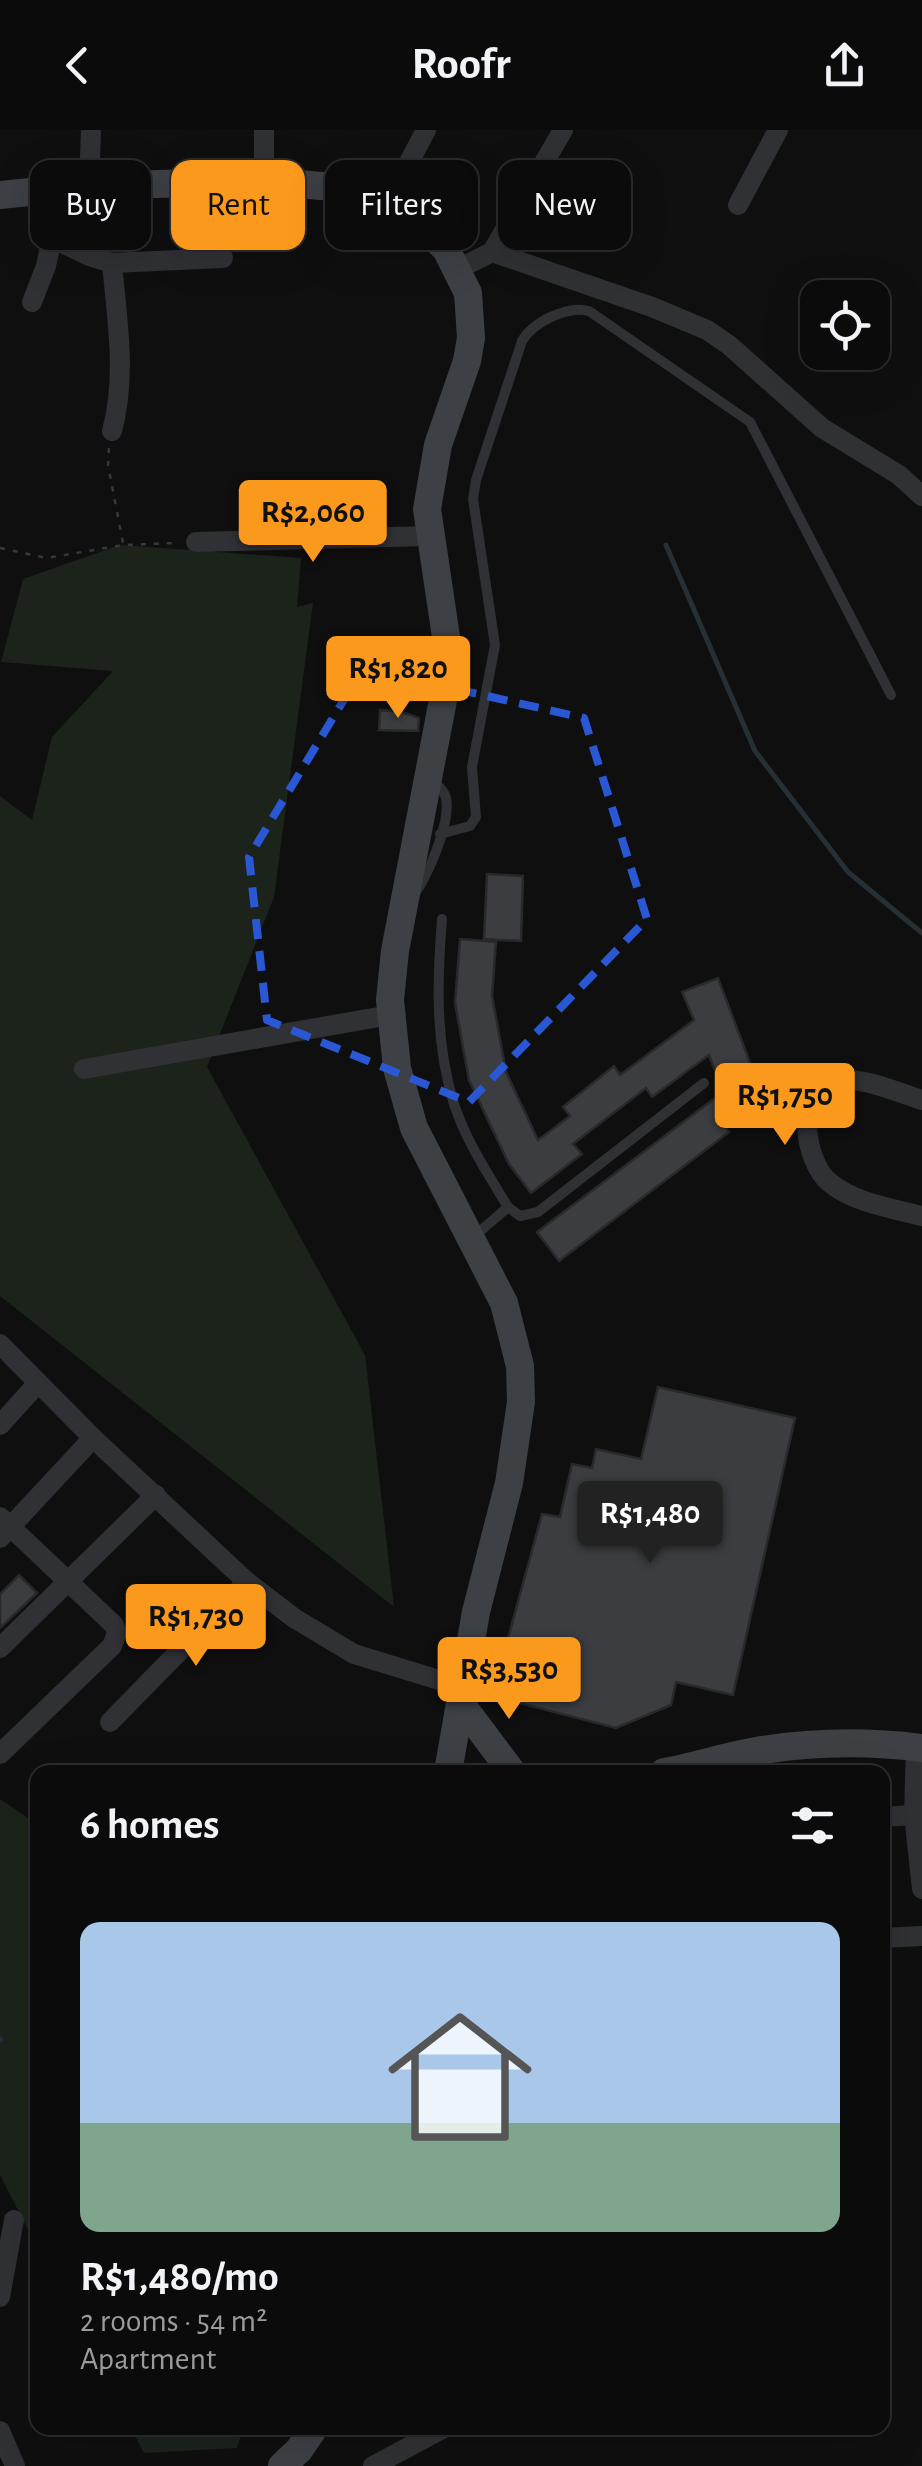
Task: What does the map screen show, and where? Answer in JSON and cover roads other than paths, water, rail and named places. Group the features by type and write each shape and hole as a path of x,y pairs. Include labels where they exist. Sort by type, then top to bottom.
{"main road":[{"path":"0,196 30,193"},
{"path":"444,250 468,293 470,338 467,360 432,468 427,509 444,618 443,700 395,951 390,1015 400,1088 414,1128 504,1304 513,1330 521,1402 509,1484 476,1612 449,1765"},
{"path":"462,1696 507,1765"},
{"path":"698,1765 725,1757 846,1742 919,1747"},
{"path":"282,2466 309,2435"}],"street":[{"path":"90,160 91,130"},
{"path":"264,130 264,160"},
{"path":"410,160 426,130"},
{"path":"458,269 492,252 563,130"},
{"path":"738,206 778,130"},
{"path":"32,302 49,250"},
{"path":"77,250 112,263 223,258"},
{"path":"492,252 707,330 822,428 899,475 922,496"},
{"path":"112,263 121,363 112,431"},
{"path":"196,542 429,536"},
{"path":"84,1069 390,1015"},
{"path":"922,1100 848,1080 822,1086 812,1100 806,1126 812,1155 824,1178 870,1203 922,1216"},
{"path":"0,1344 93,1438 247,1582 294,1618 354,1654 462,1696"},
{"path":"0,1425 37,1384"},
{"path":"0,1754 116,1640 114,1625 70,1580 4,1528 93,1438"},
{"path":"0,1648 156,1495"},
{"path":"110,1722 247,1582"},
{"path":"919,1747 914,1816 922,1889"},
{"path":"890,1818 914,1816"},
{"path":"890,1938 922,1936"},
{"path":"0,2297 14,2220"},
{"path":"0,2431 15,2466"},
{"path":"382,2464 432,2435"}],"lane":[{"path":"440,834 470,826 476,817 472,767 494,646 474,516 476,480 522,341 533,328 570,310 589,310 750,422 892,695"},
{"path":"402,913 429,874 440,834 446,800 428,776"},
{"path":"442,919 440,1045 451,1090 475,1152 508,1207 520,1216 538,1212 704,1084"},
{"path":"470,1239 508,1207"}],"waterway":[{"path":"666,545 755,751 848,872 922,933"}]}
